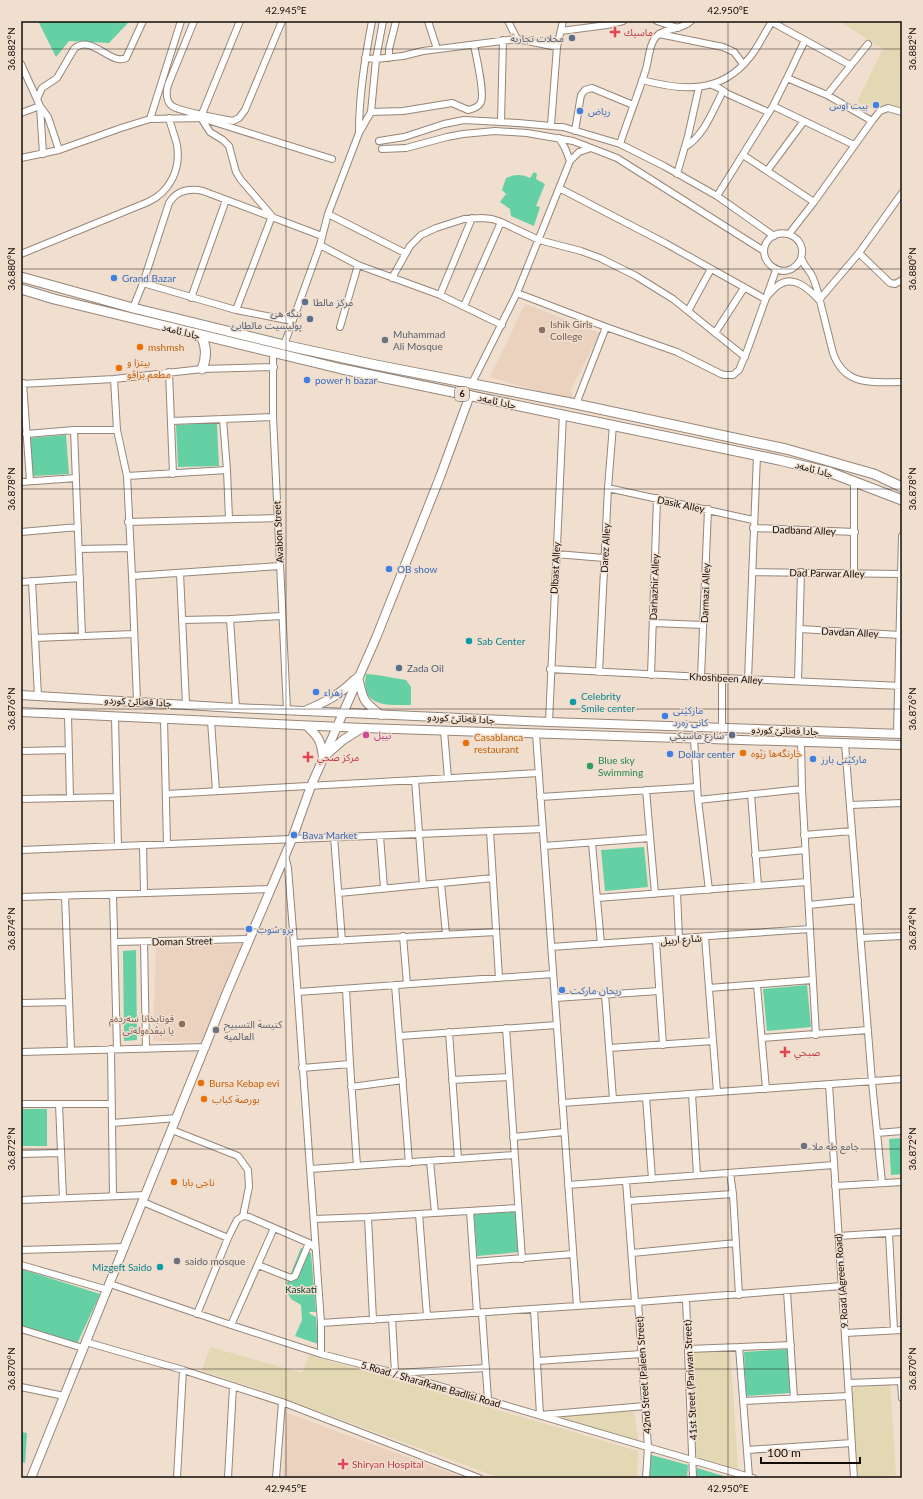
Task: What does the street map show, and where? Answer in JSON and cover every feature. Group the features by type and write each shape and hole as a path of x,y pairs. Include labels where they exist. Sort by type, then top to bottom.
{"main road":[{"name":"جادا ئامەد","path":"21,277 133,308 376,365 576,404 768,445 874,474 902,487"},
{"name":"جادا ئامەد","path":"21,289 54,299 273,354 757,455 829,472 902,500"},
{"path":"201,336 206,348 206,355 202,369"},
{"path":"656,434 659,422"},
{"path":"678,439 680,427"}],"street":[{"path":"37,99 42,88 57,78 74,49 78,46 88,45 120,59 126,58 143,21"},
{"path":"150,119 181,21"},
{"path":"194,21 168,85 167,96 169,102 173,106 332,159"},
{"path":"240,21 202,116 210,132 223,140 229,146 236,172 272,216"},
{"path":"21,158 59,150 150,119 202,116 233,121 239,118 245,110 282,21"},
{"path":"359,133 359,109 365,58 372,21"},
{"path":"284,344 320,244 328,214 359,133 371,112 376,59 383,21"},
{"path":"389,58 389,49 396,21"},
{"path":"428,21 437,49"},
{"path":"508,21 517,39"},
{"path":"551,125 557,47 563,21"},
{"path":"561,31 607,25 623,21"},
{"path":"657,21 679,28"},
{"path":"676,21 679,28"},
{"path":"620,144 654,41 659,34 679,28 691,21"},
{"path":"642,80 665,85 699,87 712,85 734,73 743,64 753,52 771,22 850,64"},
{"path":"659,34 723,47 734,52 743,64"},
{"path":"365,58 389,58 437,49 517,39 557,47"},
{"path":"501,122 503,40"},
{"path":"717,196 773,106 805,40"},
{"path":"828,95 850,64 868,44"},
{"path":"371,112 403,111 452,103 468,110 478,106 481,102 482,92 474,45"},
{"path":"21,64 40,106 48,117 59,150"},
{"path":"787,78 828,95 872,121"},
{"path":"712,85 768,112"},
{"path":"677,174 699,87"},
{"path":"575,131 581,95 585,90 592,88 633,105"},
{"path":"685,147 700,133 723,91"},
{"path":"21,113 40,106"},
{"path":"40,106 42,154"},
{"path":"773,106 854,145"},
{"path":"789,234 880,111 888,108 902,112"},
{"path":"21,254 148,202 161,195 170,182 177,162 177,146 169,118"},
{"path":"379,141 404,137 444,124 464,120 551,125 620,144 664,166 717,196 774,236"},
{"path":"767,171 804,121"},
{"path":"382,150 406,148 447,137 479,132 511,132 559,138 592,148 617,158 764,251"},
{"path":"404,137 406,148"},
{"path":"559,138 570,161"},
{"path":"472,383 517,293 570,161 579,152 592,148"},
{"path":"743,155 814,202"},
{"path":"559,188 665,243 765,299"},
{"path":"133,308 143,283 169,203 172,197 184,190 197,189 322,236"},
{"path":"819,300 858,253 902,193"},
{"path":"191,298 226,200"},
{"path":"328,214 406,253"},
{"path":"236,310 272,216"},
{"path":"440,296 472,218"},
{"path":"392,278 415,240 428,231 446,224 472,218 482,218 500,222 539,240 581,251 618,267 673,299 745,357"},
{"path":"464,306 500,222"},
{"path":"789,234 798,240 800,244 802,249 801,259 791,270 776,270 767,262 764,251 768,241 774,236 789,234"},
{"path":"320,244 358,265 440,296 502,325"},
{"path":"858,253 890,283 895,284 902,280"},
{"path":"801,259 814,280 833,353 841,369 852,377 865,382 902,382"},
{"path":"340,327 358,265"},
{"path":"688,311 711,269"},
{"path":"517,293 686,356 725,375 733,375 736,373 745,357 776,270"},
{"path":"765,299 776,287 789,282 803,285 819,300"},
{"path":"143,283 236,310 292,321"},
{"path":"715,333 744,288"},
{"path":"576,404 606,327"},
{"name":"Avabon Street","path":"273,354 273,417 287,710"},
{"path":"30,481 22,383 114,379 202,369 274,367"},
{"path":"169,372 173,474"},
{"path":"114,379 117,430 127,476 137,701"},
{"path":"31,1478 249,939 292,839 311,786 376,638 440,477 470,395"},
{"name":"Dlbast Alley","path":"548,722 563,414"},
{"path":"171,421 273,417"},
{"path":"223,419 229,519"},
{"name":"Darez Alley","path":"599,672 604,558 613,425"},
{"path":"26,434 74,430 117,430"},
{"path":"74,430 82,636"},
{"path":"748,679 753,520 757,455"},
{"path":"127,476 227,470"},
{"path":"21,482 76,478"},
{"path":"854,481 854,573"},
{"name":"Dasik Alley","path":"608,488 753,520"},
{"name":"Darhazhir Alley","path":"651,675 656,498"},
{"name":"Darmazi Alley","path":"701,677 708,509"},
{"path":"128,522 278,518"},
{"path":"21,532 78,527"},
{"name":"Dadband Alley","path":"753,528 855,532"},
{"path":"900,733 902,536"},
{"path":"79,549 130,548"},
{"path":"556,554 604,558"},
{"path":"132,576 280,566"},
{"name":"Dad Parwar Alley","path":"752,572 901,574"},
{"path":"798,682 801,572"},
{"path":"180,573 186,704"},
{"path":"21,582 80,578"},
{"path":"32,581 38,696"},
{"path":"182,620 282,616"},
{"path":"230,619 236,708"},
{"path":"653,623 704,625"},
{"name":"Davdan Alley","path":"800,629 900,635"},
{"path":"35,638 134,634"},
{"name":"Khoshbeen Alley","path":"550,669 900,686"},
{"path":"307,711 334,697 358,677"},
{"path":"358,677 362,698 367,704 382,715"},
{"path":"722,678 722,728"},
{"name":"جادا قەناتێ کوردو","path":"21,695 382,715 548,722 900,733"},
{"name":"جادا قەناتێ کوردو","path":"21,712 307,726 902,746"},
{"path":"68,715 70,798"},
{"path":"115,717 118,846"},
{"path":"164,719 167,844"},
{"path":"211,721 216,791"},
{"path":"307,726 316,734 321,742 323,758"},
{"path":"323,758 343,740 362,728"},
{"path":"444,730 448,778"},
{"path":"536,734 577,1306"},
{"path":"694,739 698,800 709,890"},
{"path":"801,742 804,835 816,1035"},
{"path":"845,744 872,1082 882,1183"},
{"path":"21,751 69,750"},
{"path":"166,794 538,773"},
{"path":"415,780 423,885"},
{"path":"540,797 697,787"},
{"path":"698,800 802,789"},
{"path":"646,790 655,894"},
{"path":"751,794 758,886"},
{"path":"21,799 117,797"},
{"path":"850,805 902,803 902,807"},
{"path":"21,850 543,829"},
{"path":"490,831 499,978"},
{"path":"804,835 852,831"},
{"path":"380,836 384,888"},
{"path":"334,837 342,941"},
{"path":"544,846 650,838"},
{"path":"592,843 601,944"},
{"path":"143,845 144,893"},
{"path":"755,855 805,850"},
{"path":"285,856 288,868 298,992 302,1068 321,1323 321,1354"},
{"path":"339,893 493,878"},
{"path":"597,898 807,882"},
{"path":"441,883 446,934"},
{"path":"21,897 271,889"},
{"path":"677,892 679,939"},
{"path":"113,894 115,942 112,1104 113,1196"},
{"path":"64,896 71,1050"},
{"path":"809,905 858,900"},
{"name":"شارع اربيل","path":"551,947 810,930"},
{"path":"294,943 496,932"},
{"path":"403,936 407,984"},
{"path":"861,938 902,936"},
{"path":"705,938 717,1092"},
{"name":"Doman Street","path":"115,942 249,939"},
{"path":"656,941 663,1045"},
{"path":"144,942 146,1048"},
{"path":"298,992 553,974"},
{"path":"709,988 812,980"},
{"path":"395,985 409,1163"},
{"path":"757,985 766,1089"},
{"path":"346,988 357,1166"},
{"path":"555,998 659,991"},
{"path":"605,994 613,1099"},
{"path":"21,1003 69,1002"},
{"path":"400,1036 557,1025"},
{"path":"506,1028 522,1259"},
{"path":"762,1038 868,1030"},
{"path":"449,1032 458,1159"},
{"path":"609,1048 713,1041"},
{"path":"21,1052 206,1047"},
{"path":"302,1068 350,1064"},
{"path":"452,1080 509,1077"},
{"path":"351,1087 403,1080"},
{"path":"562,1103 902,1080"},
{"name":"9 Road (Agreen Road)","path":"829,1084 854,1478"},
{"path":"692,1094 697,1175"},
{"path":"646,1097 652,1179"},
{"path":"21,1104 112,1104"},
{"path":"59,1104 63,1198"},
{"path":"112,1123 177,1118"},
{"path":"172,1130 238,1156 248,1170 249,1187 243,1216"},
{"path":"877,1133 902,1131"},
{"path":"513,1137 564,1132"},
{"path":"21,1154 61,1153"},
{"path":"310,1169 514,1155"},
{"path":"430,1161 435,1213"},
{"path":"568,1185 834,1165"},
{"path":"730,1173 733,1194 739,1294"},
{"name":"42nd Street (Paleen Street)","path":"626,1181 642,1354 648,1448 646,1478"},
{"path":"835,1186 902,1182"},
{"path":"628,1201 733,1194"},
{"path":"21,1200 113,1196 145,1199 228,1238"},
{"path":"314,1219 518,1208"},
{"path":"470,1211 488,1400"},
{"path":"419,1214 427,1316"},
{"path":"197,1314 228,1238 237,1220 243,1216 250,1217 309,1243 315,1248"},
{"path":"368,1217 373,1320"},
{"path":"230,1325 274,1228"},
{"path":"838,1236 902,1232"},
{"path":"889,1233 894,1330"},
{"path":"258,1266 291,1278 295,1276 309,1243"},
{"path":"632,1253 736,1243"},
{"path":"21,1250 125,1247"},
{"path":"474,1262 573,1254"},
{"name":"5 Road / Sharafkane Badlisi Road","path":"21,1265 109,1287 321,1354 396,1373 751,1477"},
{"path":"321,1323 686,1299 842,1286"},
{"path":"787,1291 794,1398"},
{"name":"41st Street (Pariwan Street)","path":"686,1299 694,1461 693,1478"},
{"path":"534,1309 540,1415 645,1406"},
{"path":"392,1318 396,1373 486,1368"},
{"path":"21,1329 183,1370 234,1386 282,1402 480,1478"},
{"path":"845,1333 902,1330"},
{"path":"689,1349 791,1345"},
{"path":"739,1347 747,1450 751,1477"},
{"path":"537,1361 642,1354"},
{"path":"177,1478 183,1370"},
{"path":"848,1383 901,1381 902,1398"},
{"path":"228,1478 234,1386"},
{"path":"21,1388 64,1396"},
{"path":"743,1401 849,1396"},
{"path":"276,1478 282,1402"},
{"path":"747,1450 852,1443"}],"shaded area":[{"path":"525,304 600,333 571,390 574,401 490,377"},
{"path":"245,944 205,1042 153,1041 156,947"},
{"path":"287,1413 341,1433 465,1478 283,1478"}],"green space":[{"path":"38,21 123,21 128,23 109,43 69,41 56,57"},
{"path":"534,172 537,174 536,179 545,184 536,206 540,207 534,226 511,216 510,209 500,202 506,194 502,190 506,178 518,175 530,178"},
{"path":"217,423 219,466 178,467 176,425"},
{"path":"66,435 69,474 32,476 29,438"},
{"path":"366,674 406,680 411,687 411,705 385,704 371,699 367,693 365,685"},
{"path":"644,847 648,887 605,891 601,850"},
{"path":"136,950 137,1040 124,1041 123,951"},
{"path":"807,985 811,1027 767,1031 763,989"},
{"path":"21,1109 47,1109 47,1146 21,1146"},
{"path":"902,1138 902,1174 891,1175 889,1139"},
{"path":"517,1211 520,1252 477,1256 474,1214"},
{"name":"Kaskati","path":"301,1248 311,1253 316,1312 309,1312 316,1317 318,1344 295,1336 302,1320 301,1305 291,1299 285,1288"},
{"path":"21,1269 100,1294 77,1344 21,1325"},
{"path":"789,1349 791,1393 746,1396 744,1352"},
{"path":"21,1432 27,1433 25,1463 21,1462"},
{"path":"644,1453 688,1465 687,1478 643,1478"},
{"path":"697,1468 730,1478 695,1478"}],"sand":[{"path":"839,21 902,21 902,112 884,113 857,102 883,49"},
{"path":"210,1347 302,1373 309,1355 638,1451 637,1478 500,1478 267,1392 202,1371"},
{"path":"730,1349 738,1469 696,1458 689,1352"},
{"path":"890,1385 896,1475 855,1478 848,1388"},
{"path":"634,1411 638,1440 552,1417"}],"place":[{"name":"ماسيك","path":"615,32"},
{"name":"محلات تجارية","path":"572,38"},
{"name":"بيت اوس","path":"876,105"},
{"name":"رياض","path":"580,111"},
{"name":"Grand Bazar","path":"114,278"},
{"name":"مركز مالطا","path":"305,302"},
{"name":"بنگه هئ پوليسيت مالطايئ","path":"310,319"},
{"name":"Ishik Girls College","path":"542,330"},
{"name":"Muhammad Ali Mosque","path":"385,340"},
{"name":"mshmsh","path":"140,347"},
{"name":"بيتزا و مطعم براڤو","path":"119,368"},
{"name":"power h bazar","path":"307,380"},
{"name":"OB show","path":"389,569"},
{"name":"Sab Center","path":"469,641"},
{"name":"Zada Oil","path":"399,668"},
{"name":"زهراء","path":"316,692"},
{"name":"Celebrity Smile center","path":"573,702"},
{"name":"مارکێتی کانی زەرد","path":"665,716"},
{"name":"نيبل","path":"366,735"},
{"name":"شارع ماسيكي","path":"732,735"},
{"name":"Casablanca restaurant","path":"466,743"},
{"name":"خارنگەها زێوە","path":"743,753"},
{"name":"Dollar center","path":"670,754"},
{"name":"مركز صحي","path":"308,757"},
{"name":"مارکێتی بارز","path":"813,759"},
{"name":"Blue sky Swimming","path":"590,766"},
{"name":"Bava Market","path":"294,835"},
{"name":"پرو شوب","path":"249,929"},
{"name":"ريحان ماركت","path":"562,990"},
{"name":"قوتابخانا سەردەم یا نیڤدەولەتی","path":"182,1024"},
{"name":"كنيسة التسبيح العالمية","path":"216,1030"},
{"name":"صبحي","path":"785,1052"},
{"name":"Bursa Kebap evi","path":"201,1083"},
{"name":"بورصة كباب","path":"204,1099"},
{"name":"جامع طه ملا","path":"804,1146"},
{"name":"ناجى بابا","path":"174,1182"},
{"name":"saido mosque","path":"177,1261"},
{"name":"Mizgeft Saido","path":"160,1267"},
{"name":"Shiryan Hospital","path":"343,1464"}]}
